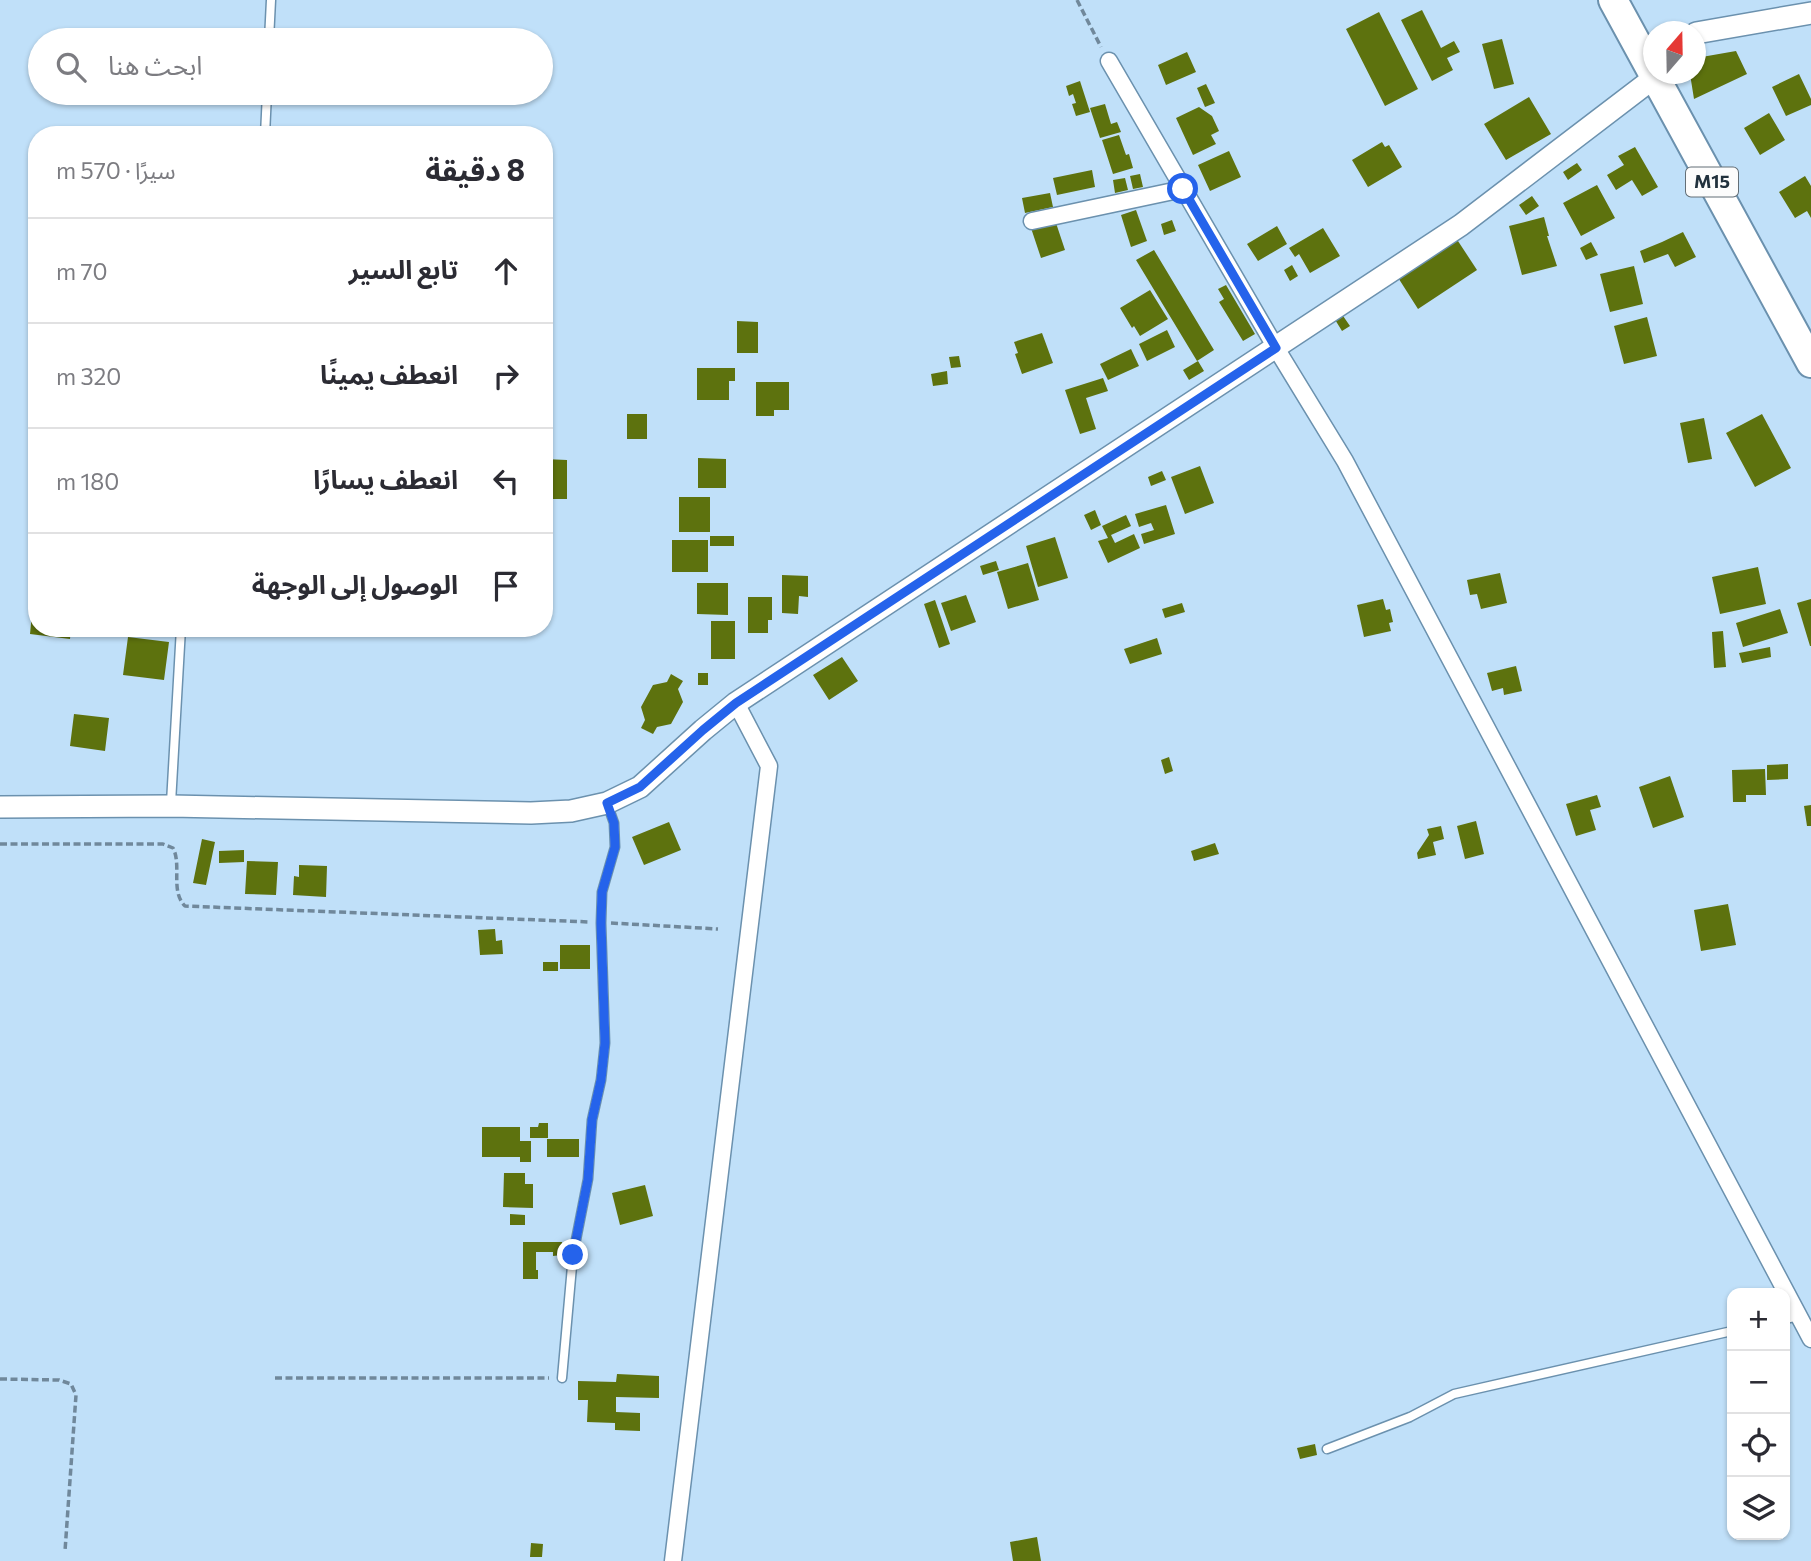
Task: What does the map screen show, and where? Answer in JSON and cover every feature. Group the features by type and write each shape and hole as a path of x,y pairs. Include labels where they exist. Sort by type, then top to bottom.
{"highway":[{"name":"M15","path":"1613,0 1643,38"},
{"name":"M15","path":"1659,84 1811,363"}],"street":[{"path":"1706,31 1811,13"},
{"path":"1109,61 1345,461 1792,1317 1811,1339"},
{"path":"0,807 171,806 531,813 571,811 607,803 640,787 736,703 1461,225 1646,84"},
{"path":"1032,221 1183,189"},
{"path":"673,1561 769,766 736,703"}],"lane":[{"path":"270,28 271,0"},
{"path":"265,126 266,105"},
{"path":"171,806 180,637"},
{"path":"562,1378 573,1255 588,1179 592,1120 601,1080 605,1043 602,892 615,847 614,823 607,803"},
{"path":"1327,1449 1410,1417 1454,1394 1727,1332"}],"path":[{"path":"1077,0 1109,61"},
{"path":"0,844 163,844 173,848 177,856 178,893 180,901 185,905 718,929"},
{"path":"275,1378 562,1378"},
{"path":"0,1379 59,1380 71,1384 76,1395 65,1551"}],"building":[{"path":"1422,10 1441,48 1454,41 1460,52 1447,58 1453,70 1432,81 1401,20"},
{"path":"1379,12 1418,89 1385,106 1346,29"},
{"path":"1502,39 1514,84 1494,89 1482,44"},
{"path":"1736,51 1747,74 1694,99 1692,84 1706,84 1706,56"},
{"path":"1187,52 1196,72 1166,85 1158,65"},
{"path":"1799,74 1811,99 1811,105 1786,116 1772,87"},
{"path":"1080,81 1090,112 1076,116 1072,104 1076,103 1073,94 1069,96 1066,86"},
{"path":"1206,84 1215,103 1205,107 1197,88"},
{"path":"1529,97 1551,134 1506,160 1484,124"},
{"path":"1105,104 1111,124 1117,122 1121,132 1100,138 1090,108"},
{"path":"1199,107 1212,116 1219,131 1211,135 1216,144 1193,155 1176,118"},
{"path":"1769,113 1785,140 1760,155 1744,128"},
{"path":"1119,135 1133,168 1113,174 1102,140"},
{"path":"1382,142 1385,147 1389,145 1402,167 1368,187 1352,160"},
{"path":"1635,147 1658,187 1642,196 1632,180 1616,190 1607,175 1624,165 1618,156"},
{"path":"1229,151 1241,177 1210,191 1198,165"},
{"path":"1577,163 1582,170 1568,180 1563,172"},
{"path":"1092,170 1095,187 1057,195 1053,178"},
{"path":"1140,174 1143,187 1133,189 1130,176"},
{"path":"1805,176 1811,186 1811,218 1807,211 1795,218 1779,192"},
{"path":"1125,178 1128,190 1115,193 1113,180"},
{"path":"1597,185 1615,218 1581,236 1563,203"},
{"path":"1050,193 1053,207 1025,213 1022,198"},
{"path":"1532,196 1539,206 1526,215 1519,205"},
{"path":"1136,210 1147,241 1131,247 1121,215"},
{"path":"1544,217 1557,266 1522,275 1509,226"},
{"path":"1055,220 1065,250 1041,258 1031,228"},
{"path":"1172,220 1176,231 1164,235 1161,224"},
{"path":"1277,226 1287,244 1258,261 1247,244"},
{"path":"1323,228 1340,256 1310,273 1299,254 1295,257 1289,248"},
{"path":"1683,232 1696,257 1675,267 1668,254 1644,263 1640,251"},
{"path":"1456,238 1477,270 1418,309 1397,276"},
{"path":"1591,242 1598,255 1586,260 1580,248"},
{"path":"1154,250 1214,350 1197,361 1136,260"},
{"path":"1292,265 1298,276 1290,281 1284,270"},
{"path":"1634,266 1643,304 1610,312 1600,274"},
{"path":"1226,285 1255,334 1243,341 1219,302 1224,299 1218,289"},
{"path":"1150,290 1168,319 1140,336 1120,308"},
{"path":"1341,313 1350,326 1342,331 1334,318"},
{"path":"1647,317 1657,356 1624,364 1614,326"},
{"path":"737,321 758,322 758,353 737,353"},
{"path":"1167,330 1175,347 1147,361 1139,344"},
{"path":"1042,333 1053,363 1022,374 1014,342"},
{"path":"1131,349 1139,366 1108,380 1100,364"},
{"path":"959,356 961,367 951,368 949,357"},
{"path":"1198,361 1204,371 1189,380 1183,370"},
{"path":"697,368 735,368 735,381 729,381 729,400 697,400"},
{"path":"947,371 948,384 933,386 931,374"},
{"path":"1103,378 1108,391 1086,398 1096,429 1080,434 1065,390"},
{"path":"756,382 789,382 789,410 774,410 774,416 756,416"},
{"path":"627,414 647,414 647,439 627,439"},
{"path":"1762,414 1791,468 1755,487 1726,433"},
{"path":"1704,418 1712,459 1688,463 1680,423"},
{"path":"698,458 726,459 726,488 698,488"},
{"path":"553,459 567,460 567,499 553,499"},
{"path":"1200,466 1214,503 1185,514 1171,477"},
{"path":"1162,471 1166,480 1151,486 1148,477"},
{"path":"679,497 710,497 710,532 679,532"},
{"path":"1166,505 1175,534 1144,544 1141,534 1154,530 1151,523 1139,527 1135,514"},
{"path":"1095,510 1101,525 1091,530 1084,515"},
{"path":"1126,515 1131,526 1111,535 1115,543 1134,534 1140,548 1108,563 1098,541 1108,538 1102,526"},
{"path":"710,536 734,536 734,546 710,546"},
{"path":"1055,537 1068,578 1038,587 1026,546"},
{"path":"672,540 708,540 708,572 672,572"},
{"path":"996,561 999,570 983,575 980,566"},
{"path":"1028,563 1039,600 1008,609 997,572"},
{"path":"1758,567 1766,604 1720,614 1712,577"},
{"path":"1500,573 1507,603 1481,609 1477,594 1470,595 1467,580"},
{"path":"782,575 808,576 808,597 799,596 798,614 782,613"},
{"path":"697,583 728,583 728,615 697,614"},
{"path":"966,595 976,622 951,631 941,603"},
{"path":"748,597 772,597 772,620 768,620 768,633 748,633"},
{"path":"1383,599 1386,610 1390,609 1393,622 1389,623 1391,631 1364,637 1357,605"},
{"path":"1811,599 1811,646 1810,646 1797,603"},
{"path":"935,600 950,644 939,648 924,604"},
{"path":"1182,603 1185,612 1165,618 1162,609"},
{"path":"1780,609 1788,633 1743,647 1736,623"},
{"path":"711,621 735,621 735,659 711,659"},
{"path":"1723,631 1726,667 1714,668 1712,632"},
{"path":"128,637 169,642 164,680 123,675"},
{"path":"1157,638 1162,654 1130,664 1124,649"},
{"path":"1770,647 1771,657 1742,663 1739,653"},
{"path":"842,657 858,681 829,700 813,675"},
{"path":"1516,666 1522,691 1504,695 1503,688 1492,691 1487,673"},
{"path":"698,673 708,673 708,685 698,685"},
{"path":"671,674 683,681 678,689 683,702 671,724 657,727 653,734 641,728 645,720 641,707 653,685 667,682"},
{"path":"74,714 109,718 105,751 70,746"},
{"path":"1169,757 1173,771 1165,774 1161,760"},
{"path":"1788,764 1788,779 1767,780 1767,765"},
{"path":"1765,769 1766,795 1746,795 1746,802 1733,802 1732,770"},
{"path":"1670,776 1684,817 1653,828 1639,787"},
{"path":"1597,795 1601,807 1590,810 1596,830 1576,836 1566,804"},
{"path":"1811,805 1811,826 1807,826 1804,806"},
{"path":"1476,821 1484,854 1465,859 1457,826"},
{"path":"669,822 681,850 644,865 632,837"},
{"path":"1441,826 1444,839 1433,842 1436,855 1418,859 1417,853 1429,835 1427,829"},
{"path":"202,839 215,842 206,885 193,883"},
{"path":"1215,843 1219,854 1194,861 1191,851"},
{"path":"244,850 244,862 219,863 219,851"},
{"path":"247,861 278,862 276,895 245,894"},
{"path":"299,865 327,866 326,897 293,895 294,876 299,877"},
{"path":"1728,904 1736,945 1701,951 1694,910"},
{"path":"495,929 496,941 502,940 503,954 480,955 478,930"},
{"path":"560,945 590,945 590,969 560,969"},
{"path":"543,962 558,962 558,971 543,971"},
{"path":"539,1123 548,1123 548,1138 530,1138 530,1127 538,1127"},
{"path":"482,1127 520,1127 520,1141 531,1141 531,1162 520,1162 520,1157 482,1157"},
{"path":"547,1139 579,1139 579,1157 547,1157"},
{"path":"504,1173 525,1173 525,1184 533,1184 533,1208 503,1207"},
{"path":"645,1185 653,1216 620,1225 612,1193"},
{"path":"510,1214 525,1215 525,1225 510,1225"},
{"path":"523,1242 562,1242 562,1255 536,1252 538,1279 523,1279"},
{"path":"617,1374 659,1376 659,1398 616,1397 616,1412 640,1413 640,1431 615,1430 615,1423 587,1422 588,1400 578,1400 578,1381 616,1382"},
{"path":"1315,1444 1317,1455 1300,1459 1297,1448"},
{"path":"1037,1537 1041,1561 1013,1561 1010,1542"},
{"path":"531,1543 543,1544 542,1557 530,1557"}],"route":[{"path":"573,1255 588,1179 592,1120 601,1080 605,1043 602,892 615,847 614,823 607,803 640,787 736,703 1276,348 1183,189"}]}
